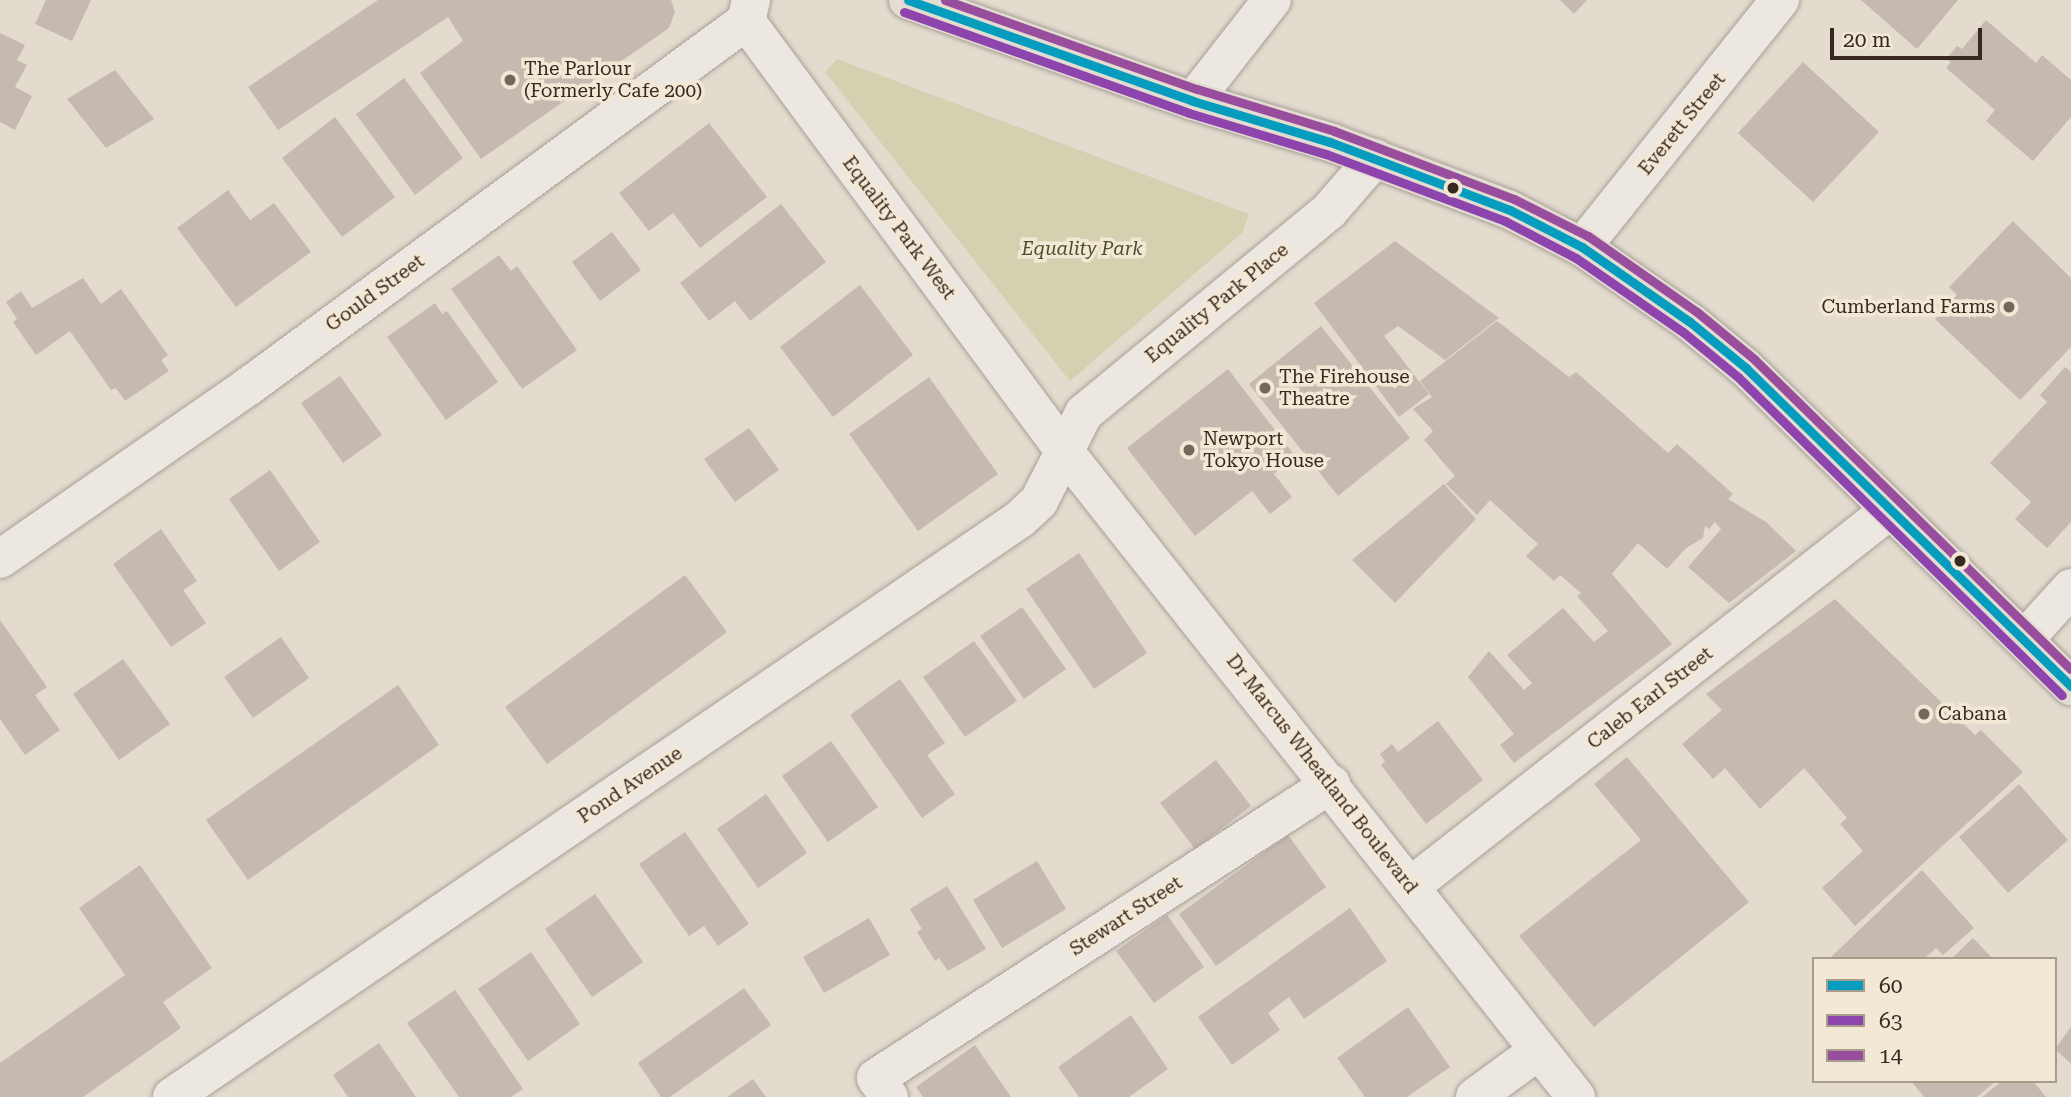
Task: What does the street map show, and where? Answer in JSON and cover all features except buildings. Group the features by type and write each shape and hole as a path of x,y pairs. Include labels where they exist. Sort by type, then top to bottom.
{"main road":[{"path":"908,0 1193,102 1375,158 1510,211 1582,247 1690,322 1746,368 2071,687"}],"street":[{"path":"1193,102 1272,0"},
{"name":"Everett Street","path":"1582,247 1780,0"},
{"name":"Equality Park West","path":"748,10 1066,452"},
{"name":"Gould Street","path":"0,559 249,386 748,10"},
{"name":"Equality Park Place","path":"1066,452 1084,413 1329,211 1375,158"},
{"name":"Dr Marcus Wheatland Boulevard","path":"1066,452 1576,1097"},
{"name":"Pond Avenue","path":"186,1093 1020,519 1039,501 1066,452"},
{"name":"Caleb Earl Street","path":"1410,886 1891,510"},
{"path":"2024,640 2071,588"},
{"name":"Stewart Street","path":"889,1097 876,1078 1331,784"},
{"path":"1475,1097 1538,1051"}],"green space":[{"name":"Equality Park","path":"837,59 1249,214 1243,232 1070,381 825,72"}],"transit line":[{"name":"60","path":"908,0 1193,101 1330,142 1510,210 1582,247 1690,322 1746,368 2071,686"},
{"name":"14","path":"945,0 1197,89 1334,131 1514,199 1588,236 1697,312 1754,359 2071,669"},
{"name":"63","path":"904,12 1189,113 1326,154 1505,221 1576,258 1683,332 1738,377 2062,695"}],"place":[{"name":"The Parlour (Formerly Cafe 200)","path":"510,80"},
{"name":"Cumberland Farms","path":"2009,307"},
{"name":"The Firehouse Theatre","path":"1265,388"},
{"name":"Newport Tokyo House","path":"1189,450"},
{"name":"Cabana","path":"1924,714"}]}
